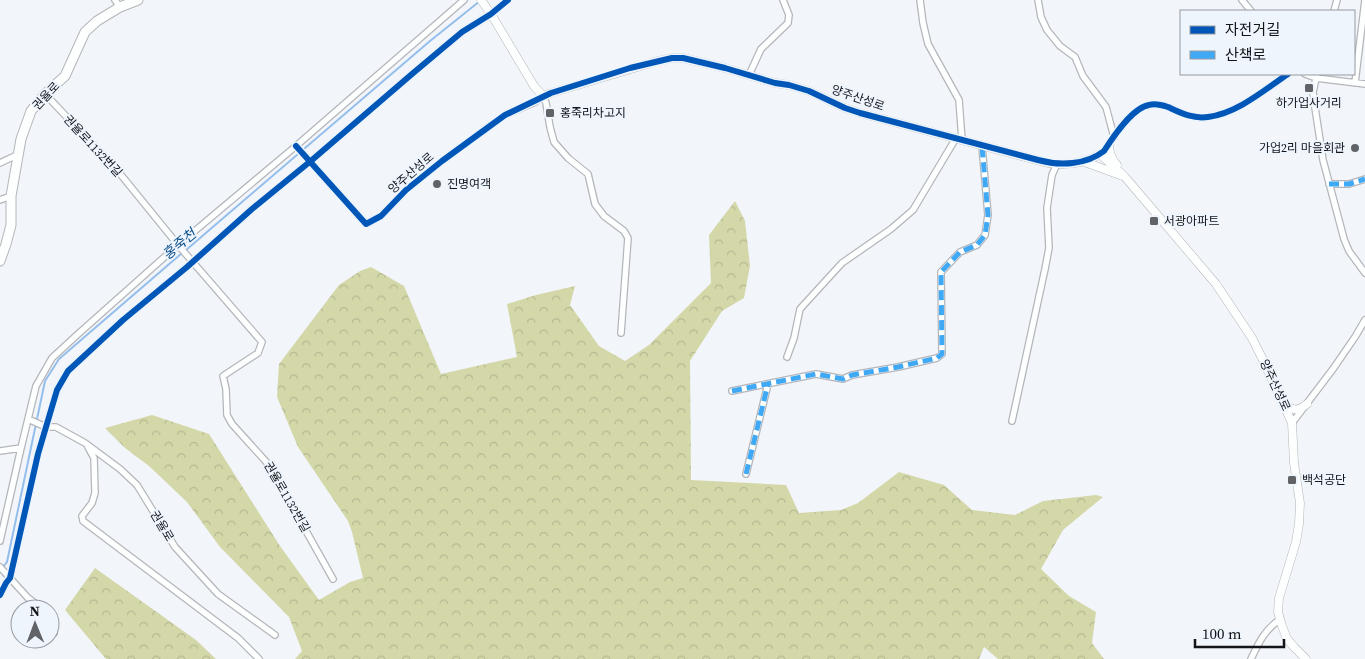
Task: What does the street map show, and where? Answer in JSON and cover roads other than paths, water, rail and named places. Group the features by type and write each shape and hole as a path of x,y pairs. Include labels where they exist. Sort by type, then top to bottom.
{"main road":[{"name":"권율로","path":"0,260 11,225 11,196 21,139 31,110 44,94 65,76 85,32 117,3 138,0"}],"street":[{"path":"0,541 36,386 52,358 178,245 296,146 464,0"},
{"path":"481,0 534,86 543,96 554,142 568,158 588,174 595,204 604,216 624,231 628,238 621,333"},
{"path":"0,595 10,578 38,454 57,390 68,371 123,320 412,74 462,32 491,14 508,0"},
{"path":"749,75 762,49 788,23 789,15 783,0"},
{"path":"787,357 794,338 800,309 842,263 891,229 913,210 960,139 959,100 928,44 920,0"},
{"path":"1038,0 1041,16 1047,30 1060,46 1075,57 1083,76 1106,108 1112,140 1109,152 1111,159 1125,177"},
{"path":"1242,0 1250,10"},
{"path":"1355,82 1365,0"},
{"name":"양주산성로","path":"310,162 366,224 381,216 406,190 449,155 505,116 551,93 672,58 683,58 725,68 809,91 844,108 860,113 1057,164 1082,162 1100,154 1134,114 1148,105 1162,105 1191,117 1205,118 1232,110 1252,99 1287,75"},
{"path":"1365,84 1316,76 1314,92 1315,112 1323,160 1346,245 1365,273"},
{"name":"권율로1132번길","path":"44,94 117,170 178,245 262,342 258,353 223,376 226,389 226,414 232,424 269,465 333,579"},
{"path":"296,146 310,162"},
{"path":"732,391 816,374 843,379 852,375 937,358 942,354 941,272 960,252 977,245 985,235 988,215 982,146"},
{"path":"0,163 19,154"},
{"name":"양주산성로","path":"1100,154 1125,177 1220,289 1252,338 1292,423 1294,463 1300,512 1296,542 1278,606 1280,620 1287,639 1306,659"},
{"path":"1082,162 1125,177"},
{"path":"1012,421 1049,248 1048,208 1052,175 1057,164"},
{"path":"1329,184 1349,184 1365,179"},
{"path":"0,200 11,196"},
{"path":"1292,423 1339,361 1363,326 1365,320"},
{"path":"746,474 768,384"},
{"path":"1284,405 1300,410 1307,404"},
{"name":"권율로","path":"28,419 46,427 56,427 85,443 120,468 137,485 175,547 218,594 275,635"},
{"path":"85,443 94,458 95,493 92,503 82,516 83,521 238,638 259,659"},
{"path":"0,452 21,448"},
{"path":"2,569 29,599"},
{"path":"1251,659 1269,627 1280,620"}],"waterway":[{"name":"홍죽천","path":"186,250 430,41 480,1"},
{"name":"홍죽천","path":"3,567 7,562 45,381 59,359 182,253"}],"place":[{"name":"하가업사거리","path":"1309,88"},
{"name":"홍죽리차고지","path":"550,113"},
{"name":"가업2리 마을회관","path":"1355,148"},
{"name":"진명여객","path":"437,184"},
{"name":"서광아파트","path":"1154,221"},
{"name":"백석공단","path":"1292,480"}]}
